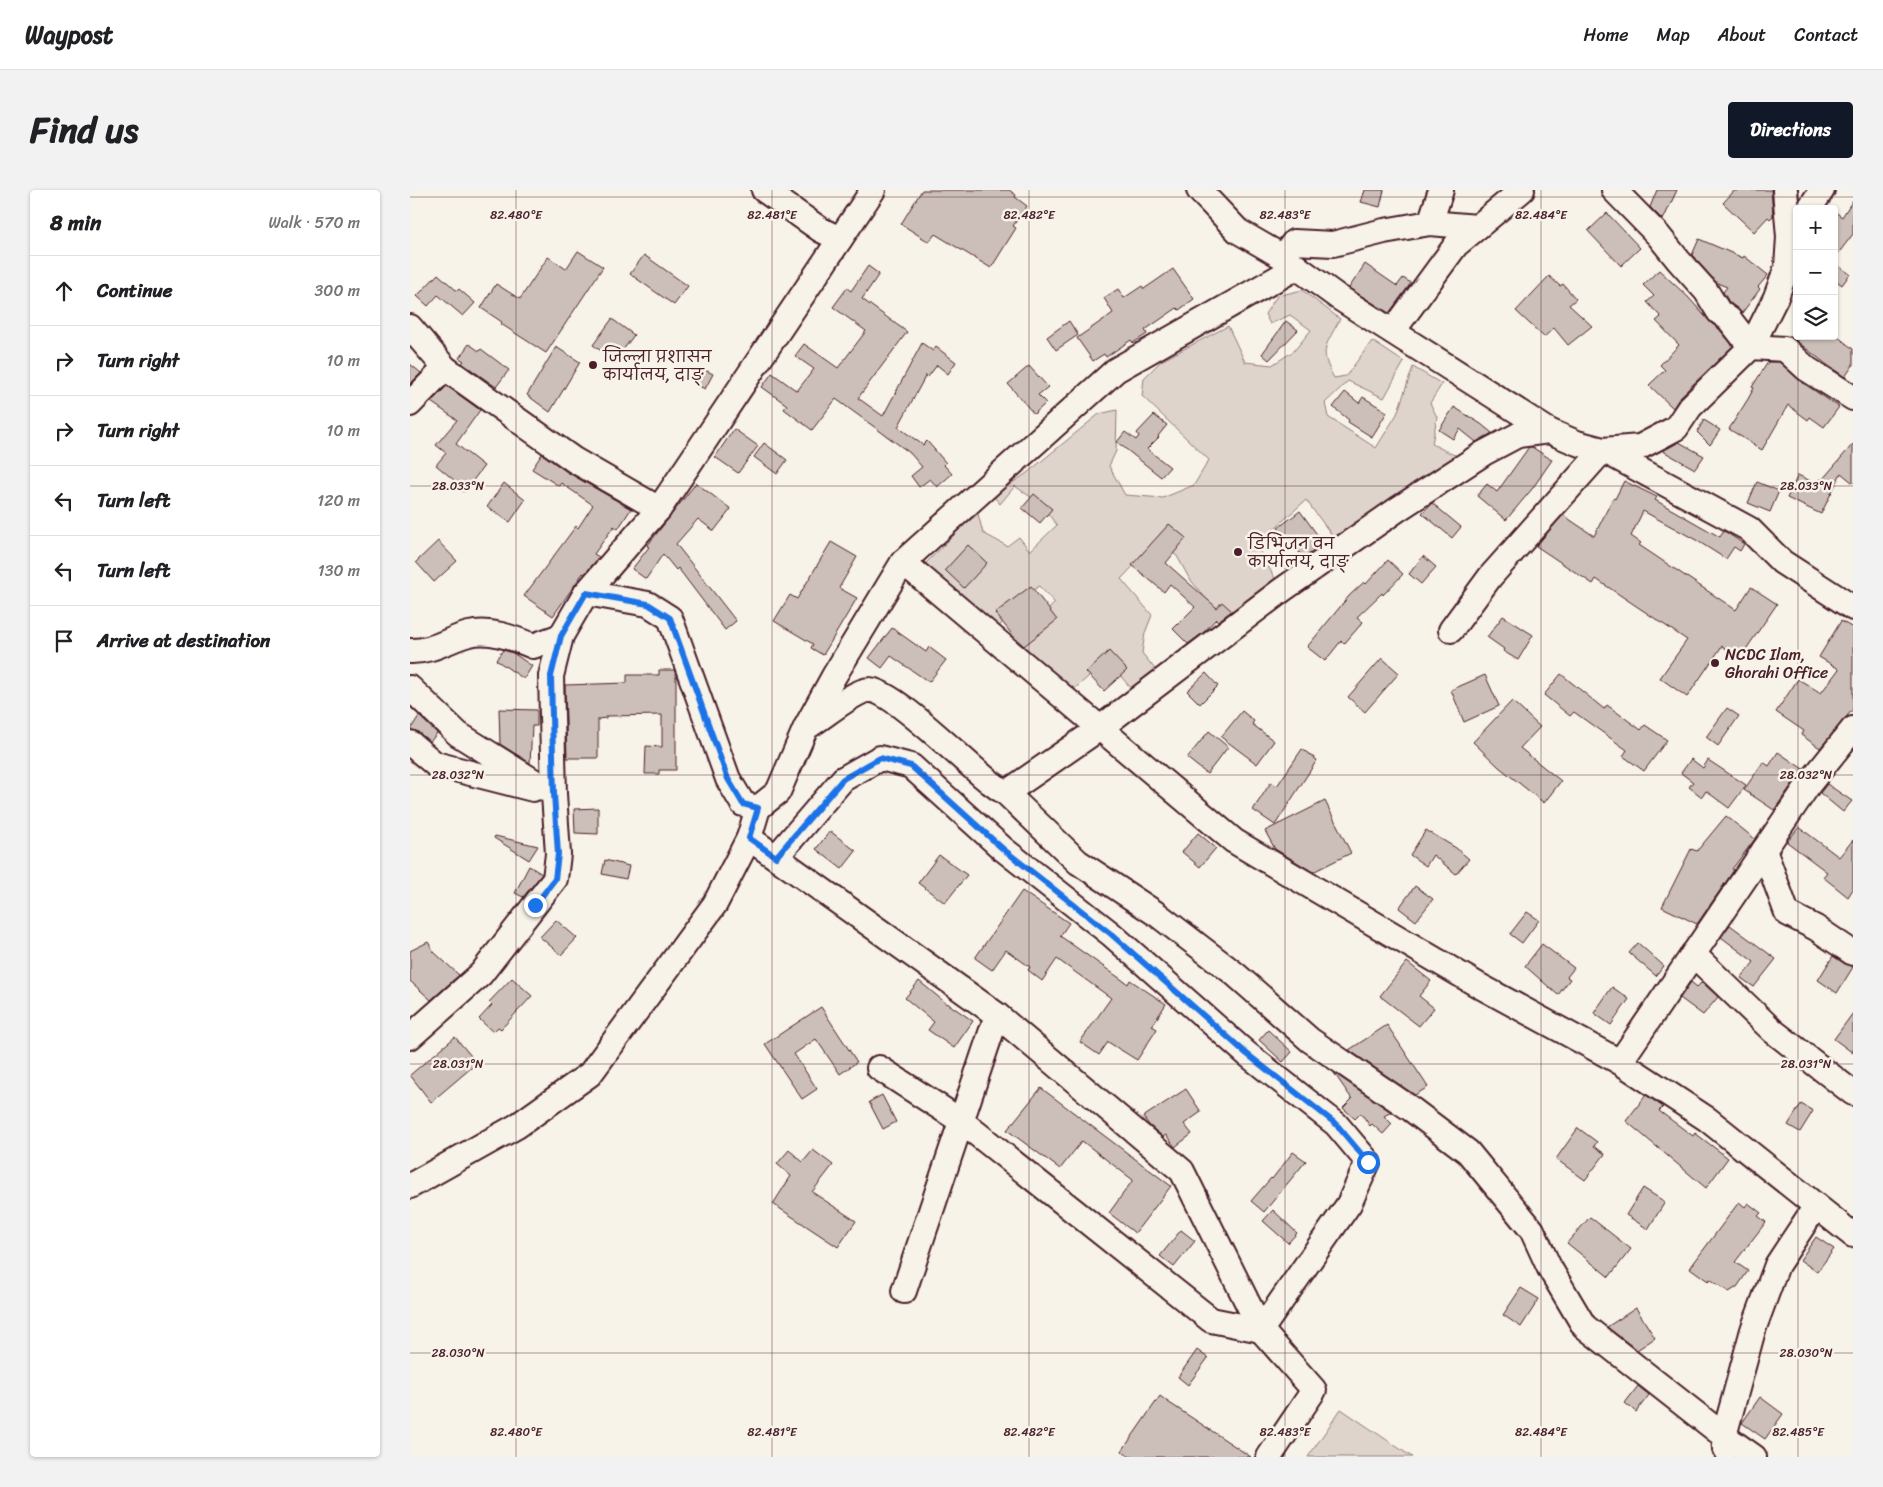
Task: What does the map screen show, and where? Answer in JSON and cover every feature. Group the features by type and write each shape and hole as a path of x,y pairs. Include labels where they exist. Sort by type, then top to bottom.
{"street":[{"path":"764,190 821,230 840,239"},
{"path":"410,1037 481,974 555,879 558,854 554,794 551,676 561,636 586,593 659,509 873,190"},
{"path":"1199,190 1238,231 1290,262 1338,296 1549,431 1577,443 1602,450 1749,529 1782,562 1853,608"},
{"path":"1430,224 1441,190"},
{"path":"1393,331 1456,244 1522,190"},
{"path":"1614,190 1658,235 1706,291 1719,312 1729,319 1751,347 1785,349 1807,369 1853,398"},
{"path":"1450,630 1490,577 1602,450 1640,447 1676,428 1690,407 1751,347 1776,297 1787,267 1793,232 1785,190"},
{"path":"1812,205 1822,190"},
{"path":"410,1186 517,1126 590,1074 715,904 749,838 758,808 778,792 806,727 834,676 903,562 1116,370 1290,262 1294,242 1333,244 1384,231 1430,224 1477,227"},
{"path":"410,327 445,368 574,460 659,509"},
{"path":"410,404 445,368"},
{"path":"1006,793 1100,728 1282,590 1398,508 1484,453 1518,436 1549,431"},
{"path":"903,562 1234,841 1478,985 1620,1062 1707,1119 1853,1235"},
{"path":"586,593 648,604 670,618 728,779 743,804 758,808"},
{"path":"410,651 422,652 470,634 505,635 533,646 561,636"},
{"path":"410,688 458,734 554,794"},
{"path":"806,727 858,691 870,689 881,692 925,725 990,782 1006,793 1078,862 1158,915 1235,974 1310,1040 1411,1109 1468,1152 1532,1230 1549,1267 1584,1326 1725,1447 1754,1457"},
{"path":"1620,1062 1809,784 1853,729"},
{"path":"410,743 435,764 554,794"},
{"path":"776,857 843,779 880,758 911,766 1003,849 1111,934 1247,1054 1336,1124 1368,1162 1349,1204 1261,1330"},
{"path":"749,838 997,1015 1182,1171 1261,1330 1314,1390 1269,1457"},
{"path":"1764,850 1787,913 1816,928 1853,953"},
{"path":"1693,954 1773,1031 1853,1093"},
{"path":"904,1291 997,1015"},
{"path":"880,1068 961,1122 1211,1320 1261,1330"},
{"path":"1725,1447 1753,1330 1777,1265 1816,1206"}],"shaded area":[{"path":"1302,290 1340,319 1328,342 1325,354 1334,378 1346,376 1372,341 1404,362 1384,398 1348,381 1325,403 1328,417 1376,448 1397,414 1413,367 1442,384 1430,403 1437,417 1432,444 1452,454 1474,461 1343,550 1306,500 1256,545 1281,589 1228,626 1189,578 1177,556 1157,541 1121,579 1152,615 1145,633 1142,653 1163,679 1135,693 1107,660 1070,693 1013,642 1055,603 1039,586 1017,604 998,628 923,566 963,526 978,514 983,533 1007,546 1019,537 1030,551 1057,525 1039,503 1015,486 1000,504 993,496 1027,473 1099,414 1117,410 1116,451 1109,466 1125,495 1163,498 1194,485 1209,460 1142,396 1144,378 1161,361 1228,326 1245,362 1272,365 1294,351 1311,330 1290,315 1270,324 1265,314 1277,296"},
{"path":"1341,1409 1412,1457 1308,1457"}],"building":[{"path":"922,190 1009,190 1027,206 1013,226 1016,228 991,268 935,234 929,242 901,224"},
{"path":"1365,190 1384,190 1380,207 1361,202"},
{"path":"1657,190 1677,190 1663,220 1650,207"},
{"path":"1771,190 1773,216 1770,219 1768,217 1754,232 1723,203 1734,191"},
{"path":"1853,200 1853,234 1838,254 1838,214 1842,217"},
{"path":"1607,213 1640,248 1621,266 1588,231"},
{"path":"1699,239 1743,258 1744,256 1768,275 1742,313 1729,302 1723,292 1727,287 1717,283 1692,255"},
{"path":"578,251 603,267 546,353 501,324 502,322 481,308 496,284 520,299 548,257 566,269"},
{"path":"644,255 688,286 674,305 630,274"},
{"path":"1365,264 1397,286 1403,278 1411,283 1389,313 1349,288"},
{"path":"868,266 879,274 862,299 907,332 858,398 883,416 922,343 933,351 936,347 956,362 948,374 937,365 928,377 926,375 898,427 923,445 927,441 946,463 944,465 952,474 937,487 930,479 919,487 911,476 922,467 910,453 836,399 812,430 784,409 787,405 762,387 772,373 797,391 814,369 795,356 804,344 838,368 866,331 833,307 847,288 851,291"},
{"path":"1838,266 1850,274 1842,285 1838,282"},
{"path":"1173,269 1194,299 1145,330 1147,334 1133,343 1131,340 1106,357 1104,354 1093,361 1077,338 1113,313 1104,298 1118,289 1124,298 1142,286 1144,289"},
{"path":"1659,270 1688,297 1733,346 1680,397 1673,408 1649,385 1665,370 1660,365 1679,345 1656,321 1661,317 1647,302 1654,296 1643,285"},
{"path":"438,274 457,291 459,289 475,303 463,316 438,295 428,306 417,296"},
{"path":"1549,276 1560,286 1563,284 1576,299 1569,305 1592,326 1568,345 1554,328 1544,337 1516,311"},
{"path":"612,319 634,335 615,361 593,345"},
{"path":"1069,321 1078,335 1056,350 1047,337"},
{"path":"1286,321 1298,330 1269,360 1262,354"},
{"path":"1838,337 1853,349 1853,365 1845,377 1795,340 1838,340"},
{"path":"469,344 479,351 481,349 509,370 496,387 462,363 464,361 459,358"},
{"path":"556,347 580,362 550,412 527,395"},
{"path":"1768,362 1779,362 1800,381 1839,407 1824,427 1810,417 1808,420 1788,405 1762,450 1729,429"},
{"path":"410,364 421,373 410,384"},
{"path":"1029,366 1048,387 1038,395 1046,403 1034,414 1008,384"},
{"path":"701,368 713,374 705,389 693,383"},
{"path":"447,386 480,410 456,444 484,466 464,492 452,483 454,480 436,465 446,453 436,445 457,420 431,402"},
{"path":"1345,392 1359,403 1363,397 1387,412 1372,437 1348,422 1349,420 1333,407"},
{"path":"1454,407 1492,433 1476,442 1460,429 1453,439 1439,430"},
{"path":"1154,415 1167,425 1159,437 1147,449 1170,467 1161,477 1117,442 1125,432 1136,440 1139,436 1137,433"},
{"path":"1704,420 1720,430 1710,445 1697,432"},
{"path":"734,429 758,446 738,473 715,457"},
{"path":"1679,442 1704,456 1695,469 1663,451"},
{"path":"764,443 787,460 777,474 754,457"},
{"path":"1853,444 1853,483 1841,473 1821,514 1787,498 1798,475 1817,484"},
{"path":"1529,447 1552,460 1532,489 1506,520 1477,496 1487,484 1497,492"},
{"path":"542,454 567,472 631,509 618,529 614,526 594,554 599,557 585,574 583,573 553,616 524,596 576,526 578,528 593,505 561,483 559,486 532,469"},
{"path":"1624,481 1657,497 1655,500 1720,537 1724,531 1744,544 1740,551 1734,547 1726,559 1643,511 1631,536 1641,543 1639,545 1736,610 1751,587 1777,604 1740,658 1722,646 1687,697 1660,678 1687,640 1596,579 1593,584 1536,546 1563,515 1594,536 1613,498 1615,499"},
{"path":"1757,482 1779,491 1770,512 1748,503"},
{"path":"504,483 525,500 510,522 487,507"},
{"path":"696,483 731,509 714,531 698,519 676,544 736,621 725,630 678,568 676,570 663,554 646,579 632,569 649,547 647,546"},
{"path":"1034,494 1052,509 1040,523 1022,508"},
{"path":"1432,503 1461,527 1452,538 1422,513"},
{"path":"1300,511 1324,544 1304,558 1278,528"},
{"path":"1169,524 1186,538 1166,563 1217,608 1222,602 1232,611 1218,621 1216,619 1203,633 1188,644 1173,629 1195,607 1170,584 1164,592 1132,565"},
{"path":"438,541 457,561 434,582 416,562"},
{"path":"831,542 857,557 839,588 857,598 823,655 811,648 813,644 774,621 790,595 797,599"},
{"path":"968,545 987,563 964,588 945,570"},
{"path":"1423,556 1436,567 1421,584 1409,574"},
{"path":"1388,560 1403,574 1383,595 1382,593 1357,617 1363,622 1344,644 1341,641 1325,661 1307,647 1349,596 1364,582 1366,584"},
{"path":"1031,586 1057,620 1024,646 1014,637 995,613"},
{"path":"1503,616 1533,635 1518,660 1503,651 1504,649 1487,637"},
{"path":"1841,621 1853,628 1853,709 1820,748 1801,735 1804,731 1776,712 1798,679 1821,693 1839,669 1819,657"},
{"path":"892,628 926,652 929,647 946,660 929,682 891,656 882,668 869,658"},
{"path":"503,650 513,653 532,666 524,679 496,660"},
{"path":"1109,651 1127,670 1104,691 1086,672"},
{"path":"1382,658 1399,673 1365,712 1348,697"},
{"path":"659,670 674,670 676,674 676,770 659,770 659,774 645,774 646,746 662,747 662,715 606,716 606,718 598,719 598,758 567,758 565,685 627,683 627,675 659,675"},
{"path":"1206,673 1218,686 1200,704 1187,691"},
{"path":"1561,674 1604,709 1607,705 1641,730 1645,725 1667,740 1644,771 1623,756 1627,750 1574,712 1570,716 1544,695"},
{"path":"1485,675 1499,706 1464,722 1451,690"},
{"path":"1512,701 1540,727 1520,748 1561,781 1544,803 1499,767 1473,742"},
{"path":"1727,708 1739,716 1718,746 1706,737"},
{"path":"499,709 537,710 537,726 532,726 530,763 500,744"},
{"path":"1242,711 1254,721 1252,724 1274,741 1257,764 1221,737"},
{"path":"419,716 437,733 430,742 418,732 410,730"},
{"path":"1209,731 1228,747 1207,774 1187,758"},
{"path":"1302,749 1317,760 1275,825 1253,810 1271,782 1277,786"},
{"path":"1778,752 1803,769 1774,810 1744,790 1763,762 1769,766"},
{"path":"1691,759 1703,768 1708,760 1746,785 1729,808 1706,791 1702,797 1689,787 1693,782 1681,773"},
{"path":"1827,784 1852,801 1843,812 1820,793"},
{"path":"1325,801 1351,853 1313,872 1275,849 1265,831"},
{"path":"598,808 598,834 575,833 574,809"},
{"path":"1726,816 1755,839 1732,869 1734,870 1697,924 1662,907 1691,849 1697,851"},
{"path":"1799,827 1839,857 1853,840 1853,889 1848,897 1823,877 1827,872 1787,842"},
{"path":"1426,830 1456,848 1469,859 1456,874 1433,855 1426,866 1410,855"},
{"path":"830,831 856,851 842,869 816,849"},
{"path":"1198,833 1216,848 1200,867 1182,852"},
{"path":"495,836 538,846 529,860 494,838"},
{"path":"939,855 967,875 945,903 918,883"},
{"path":"605,860 629,866 626,879 602,874"},
{"path":"529,866 542,874 523,897 515,893"},
{"path":"1415,886 1433,899 1416,921 1399,908"},
{"path":"1022,891 1069,923 1060,936 1128,984 1130,980 1166,1004 1152,1026 1157,1029 1137,1060 1108,1042 1099,1055 1080,1042 1111,998 1057,959 1042,981 1028,970 1030,967 1006,950 992,970 975,958"},
{"path":"1527,912 1539,920 1522,943 1510,934"},
{"path":"556,920 577,938 561,955 540,937"},
{"path":"1730,925 1776,959 1754,987 1741,978 1754,962 1721,937"},
{"path":"428,942 434,952 459,975 431,1000 410,981 410,951"},
{"path":"1638,943 1664,966 1656,976 1629,953"},
{"path":"1542,944 1574,968 1567,977 1570,979 1558,995 1525,966"},
{"path":"1833,956 1853,967 1837,993 1818,980"},
{"path":"1407,962 1431,981 1419,996 1434,1008 1419,1026 1380,996"},
{"path":"512,978 532,996 501,1029 498,1027 493,1032 479,1019 492,1005 489,1002"},
{"path":"919,981 947,1004 973,1021 954,1048 928,1030 934,1022 905,998"},
{"path":"1691,982 1697,987 1702,982 1718,997 1703,1015 1680,998"},
{"path":"1612,987 1629,999 1611,1025 1594,1013"},
{"path":"821,1007 857,1062 840,1074 816,1039 794,1054 817,1089 802,1099 765,1044"},
{"path":"1853,1013 1853,1053 1834,1039"},
{"path":"1387,1025 1428,1087 1415,1095 1349,1050"},
{"path":"1268,1030 1292,1052 1283,1062 1259,1040"},
{"path":"455,1037 477,1063 431,1102 410,1075"},
{"path":"1334,1073 1391,1112 1384,1116 1392,1124 1383,1134 1372,1124 1370,1126 1361,1113 1355,1119 1343,1108 1352,1099"},
{"path":"1041,1088 1171,1186 1135,1233 1109,1213 1133,1180 1082,1141 1060,1169 1007,1130"},
{"path":"1186,1089 1201,1112 1184,1124 1192,1134 1175,1147 1166,1135 1163,1137 1143,1117"},
{"path":"882,1095 896,1122 883,1129 869,1102"},
{"path":"1646,1095 1663,1107 1659,1111 1693,1136 1695,1133 1728,1158 1706,1188 1626,1121"},
{"path":"1801,1104 1813,1111 1800,1132 1788,1125"},
{"path":"1578,1128 1597,1142 1594,1146 1605,1154 1585,1180 1556,1159"},
{"path":"789,1150 803,1162 813,1150 833,1165 812,1192 856,1221 838,1247 773,1204 791,1176 777,1164"},
{"path":"1293,1152 1306,1161 1264,1212 1251,1201 1272,1179"},
{"path":"1643,1188 1665,1202 1648,1229 1626,1215"},
{"path":"1739,1202 1745,1207 1748,1203 1761,1213 1758,1216 1766,1222 1735,1262 1748,1271 1737,1287 1729,1292 1710,1279 1708,1281 1690,1268"},
{"path":"1273,1210 1297,1233 1288,1243 1263,1221"},
{"path":"1590,1217 1631,1249 1609,1277 1567,1243"},
{"path":"1181,1230 1195,1241 1174,1267 1160,1256"},
{"path":"1816,1237 1834,1249 1817,1272 1800,1260"},
{"path":"1521,1288 1539,1299 1521,1327 1503,1315"},
{"path":"1636,1308 1655,1338 1637,1350 1607,1327"},
{"path":"1197,1350 1208,1358 1188,1385 1178,1377"},
{"path":"1638,1386 1649,1395 1636,1412 1625,1403"},
{"path":"1160,1396 1251,1457 1130,1457 1122,1451"},
{"path":"1760,1397 1783,1414 1765,1439 1742,1423"}],"place":[{"name":"जिल्ला प्रशासन कार्यालय, दाङ्","path":"593,365"},
{"name":"डिभिजन वन कार्यालय, दाङ्","path":"1238,552"},
{"name":"NCDC Ilam, Ghorahi Office","path":"1715,663"}],"route":[{"path":"535,905 555,879 558,854 554,794 551,676 561,636 586,593 648,604 670,618 728,779 743,804 758,808 749,838 776,857 843,779 880,758 911,766 1003,849 1111,934 1247,1054 1336,1124 1368,1162"}]}
